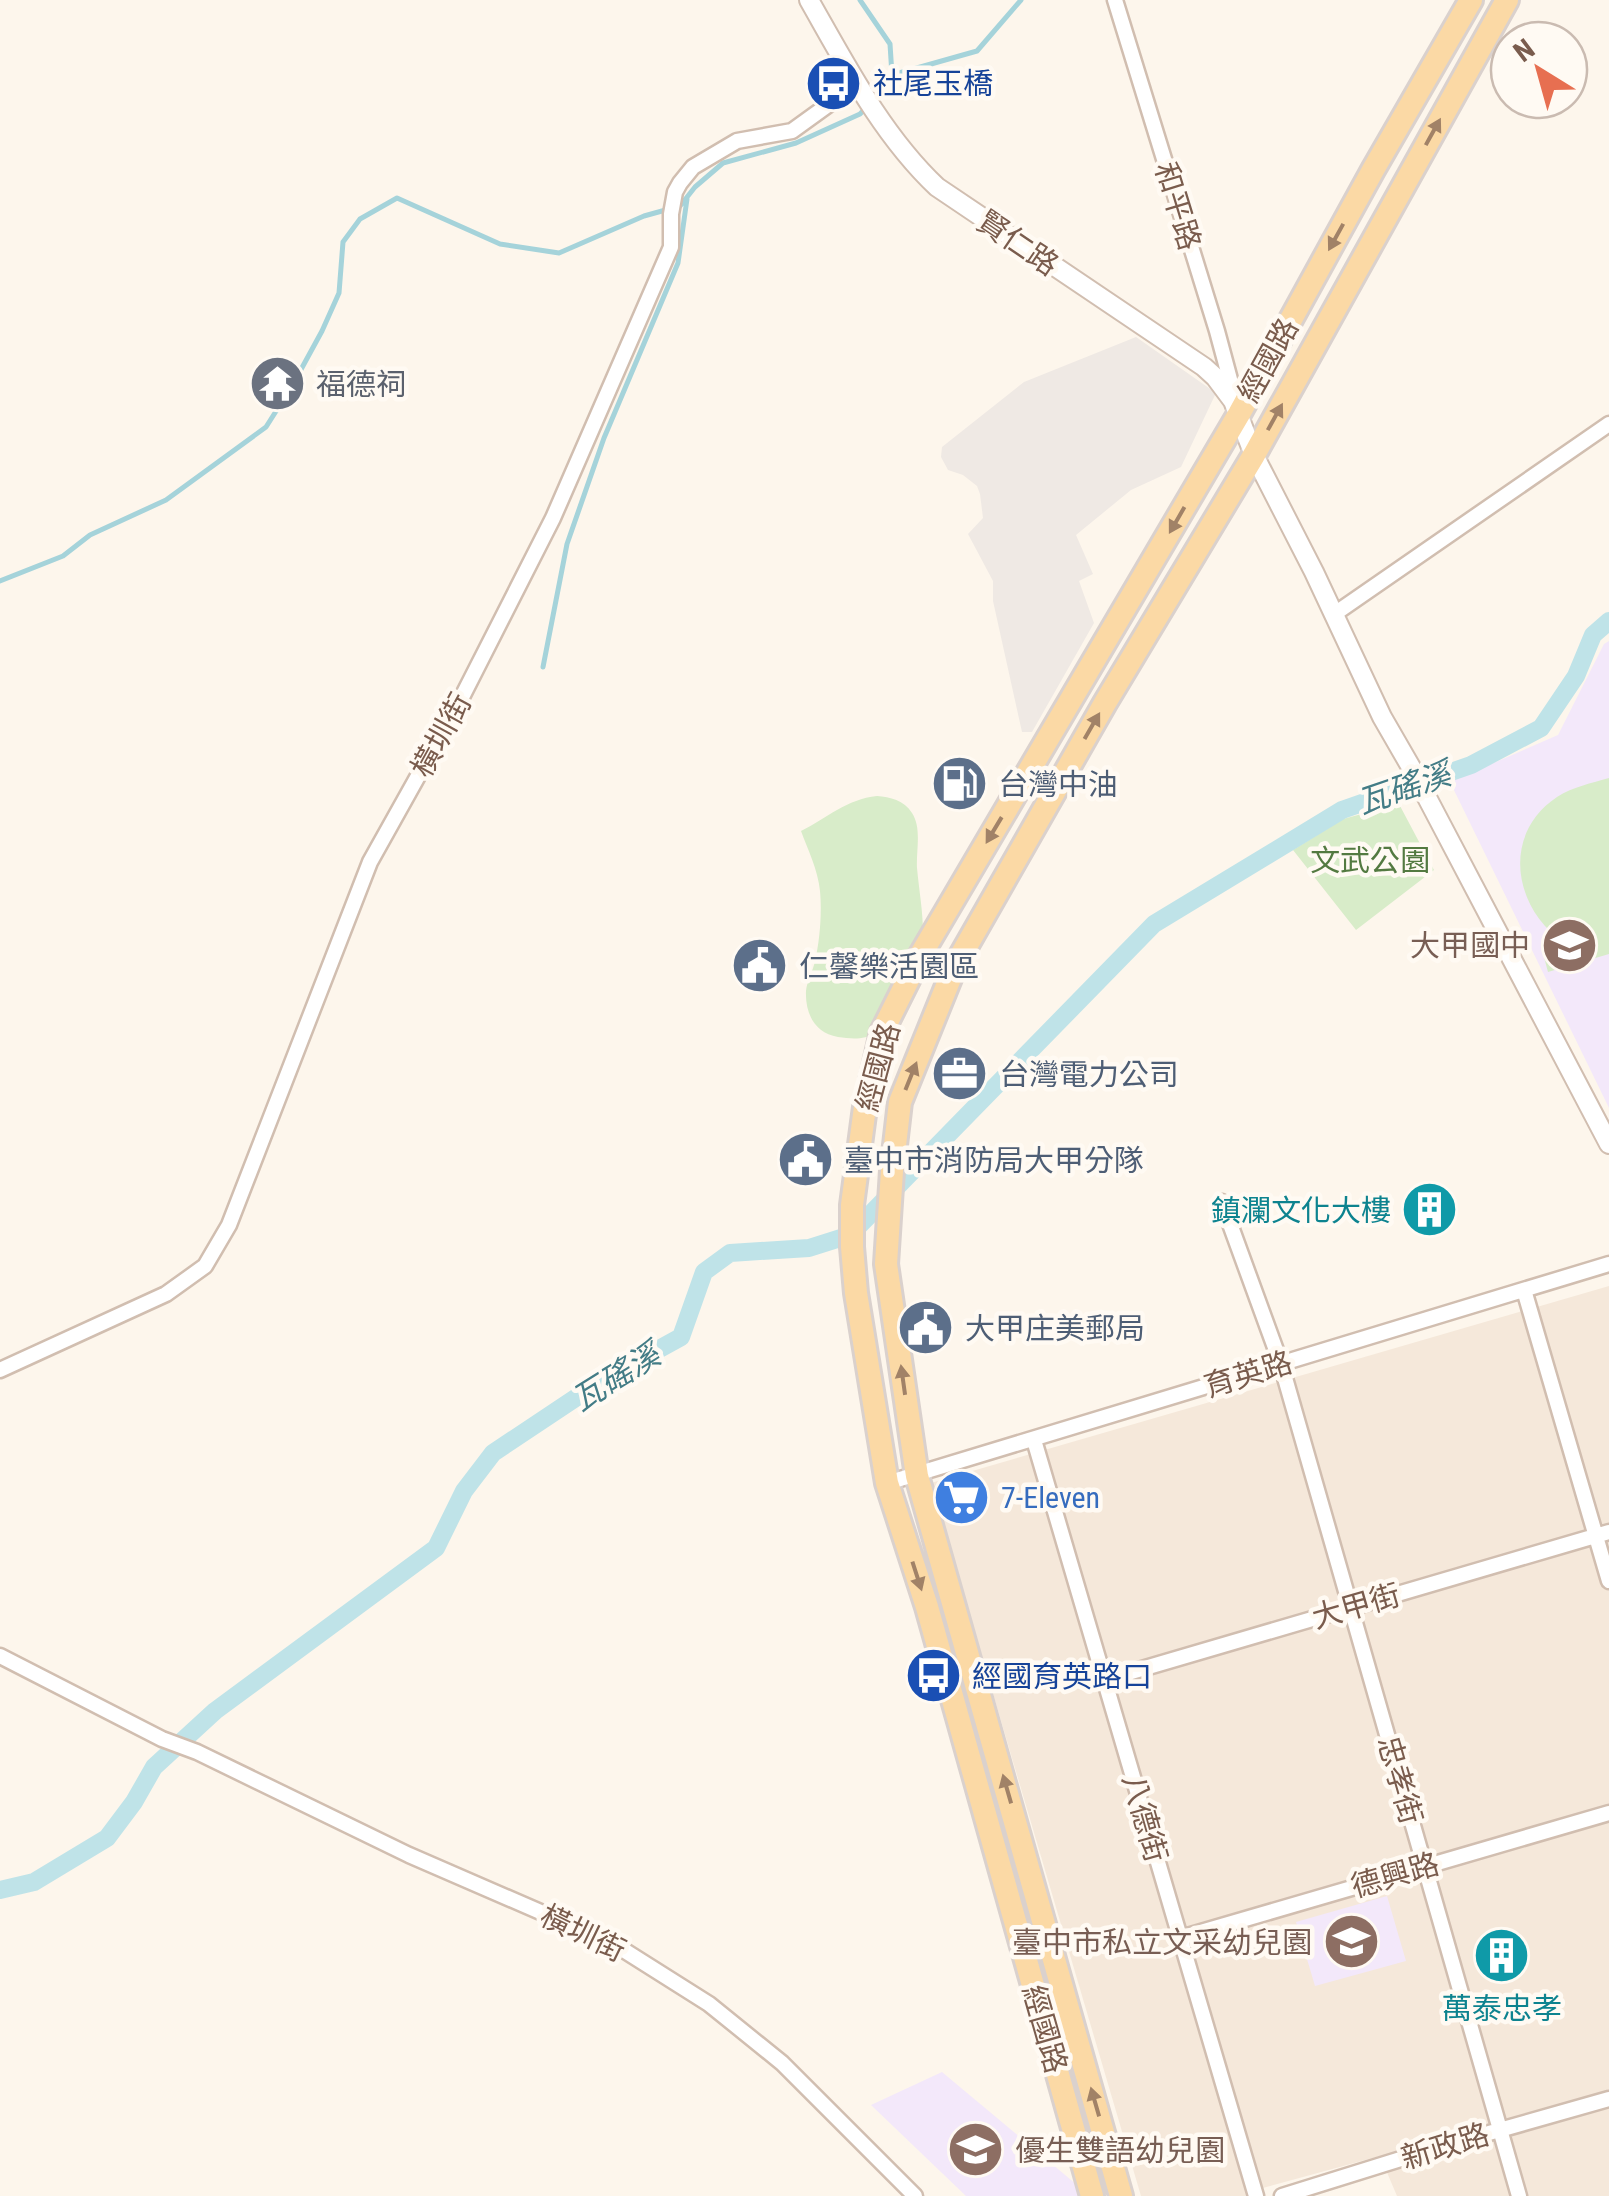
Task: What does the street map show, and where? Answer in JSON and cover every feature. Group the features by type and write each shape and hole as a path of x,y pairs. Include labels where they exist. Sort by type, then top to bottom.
{"main road":[{"name":"經國路","path":"1092,2196 927,1608 887,1484 852,1246 852,1205 865,1107 882,1032 920,956 1239,414 1472,0"},
{"name":"經國路","path":"1122,2196 917,1476 887,1276 888,1209 900,1102 955,966 1105,702 1254,455 1507,0"}],"street":[{"name":"賢仁路","path":"809,0 856,84 904,152 937,187 1204,367 1226,390 1254,455"},
{"name":"和平路","path":"1115,0 1239,414"},
{"name":"橫圳街","path":"0,1370 166,1294 205,1266 230,1225 370,862 461,699 553,518 671,246 675,192 693,167 737,141 792,131 856,84"},
{"path":"1333,614 1609,424"},
{"path":"1254,455 1382,717 1609,1144"},
{"name":"忠孝街","path":"1222,1202 1281,1364 1519,2196"},
{"name":"育英路","path":"887,1484 1609,1264"},
{"path":"1524,1290 1602,1534 1609,1582"},
{"name":"八德街","path":"1034,1440 1256,2196"},
{"name":"大甲街","path":"1104,1680 1602,1534"},
{"name":"橫圳街","path":"0,1656 162,1739 614,1944 709,2004 782,2062 914,2196"},
{"name":"德興路","path":"1180,1938 1609,1813"},
{"name":"新政路","path":"1282,2196 1609,2100"}],"shaded area":[{"path":"1136,337 1216,393 1181,467 1131,490 1076,535 1093,574 1079,581 1094,623 1032,732 1022,732 993,601 993,581 968,534 983,518 980,494 977,486 963,475 948,470 941,457 942,447 1024,382"},
{"name":"大甲國中","path":"1609,641 1609,1108 1450,782 1558,735"},
{"path":"1609,1286 1609,2196 1397,2196 1380,2156 1248,2192 1249,2196 1141,2196 931,1483"},
{"name":"臺中市私立文采幼兒園","path":"1387,1896 1406,1961 1315,1986 1296,1922"},
{"name":"優生雙語幼兒園","path":"942,2072 1089,2196 966,2196 871,2105"}],"green space":[{"path":"1609,778 1609,954 1548,972 1542,950 1565,943 1547,928 1525,892 1521,850 1539,813 1557,797"},
{"path":"877,796 901,802 915,819 923,933 876,1033 858,1038 838,1037 818,1027 807,1007 806,991 818,944 821,899 801,831 847,805"},
{"name":"文武公園","path":"1399,804 1434,870 1356,930 1293,850 1343,819"}],"waterway":[{"path":"860,0 890,44 892,75"},
{"path":"0,581 63,556 90,535 166,500 266,427 322,331 339,293 343,242 360,219 397,198 500,244 559,253 644,216 680,206 723,163 796,143 860,114 892,75 977,51 1021,0"},
{"path":"543,667 567,544 604,438 678,263 687,199"},
{"name":"瓦磘溪","path":"0,1890 34,1882 107,1838 154,1767 215,1711 436,1548 464,1491 493,1453 601,1381 681,1337 704,1272 730,1253 809,1248 850,1235 1154,924 1342,810 1471,765 1541,728 1576,676 1593,635 1609,621"}],"place":[{"name":"社尾玉橋","path":"834,83"},
{"name":"福德祠","path":"277,384"},
{"name":"台灣中油","path":"959,784"},
{"name":"大甲國中","path":"1569,945"},
{"name":"仁馨樂活園區","path":"760,966"},
{"name":"台灣電力公司","path":"960,1074"},
{"name":"臺中市消防局大甲分隊","path":"805,1160"},
{"name":"鎮瀾文化大樓","path":"1430,1210"},
{"name":"大甲庄美郵局","path":"926,1328"},
{"name":"7-Eleven","path":"962,1497"},
{"name":"經國育英路口","path":"933,1676"},
{"name":"臺中市私立文采幼兒園","path":"1351,1942"},
{"name":"萬泰忠孝","path":"1502,1956"},
{"name":"優生雙語幼兒園","path":"976,2150"}]}
